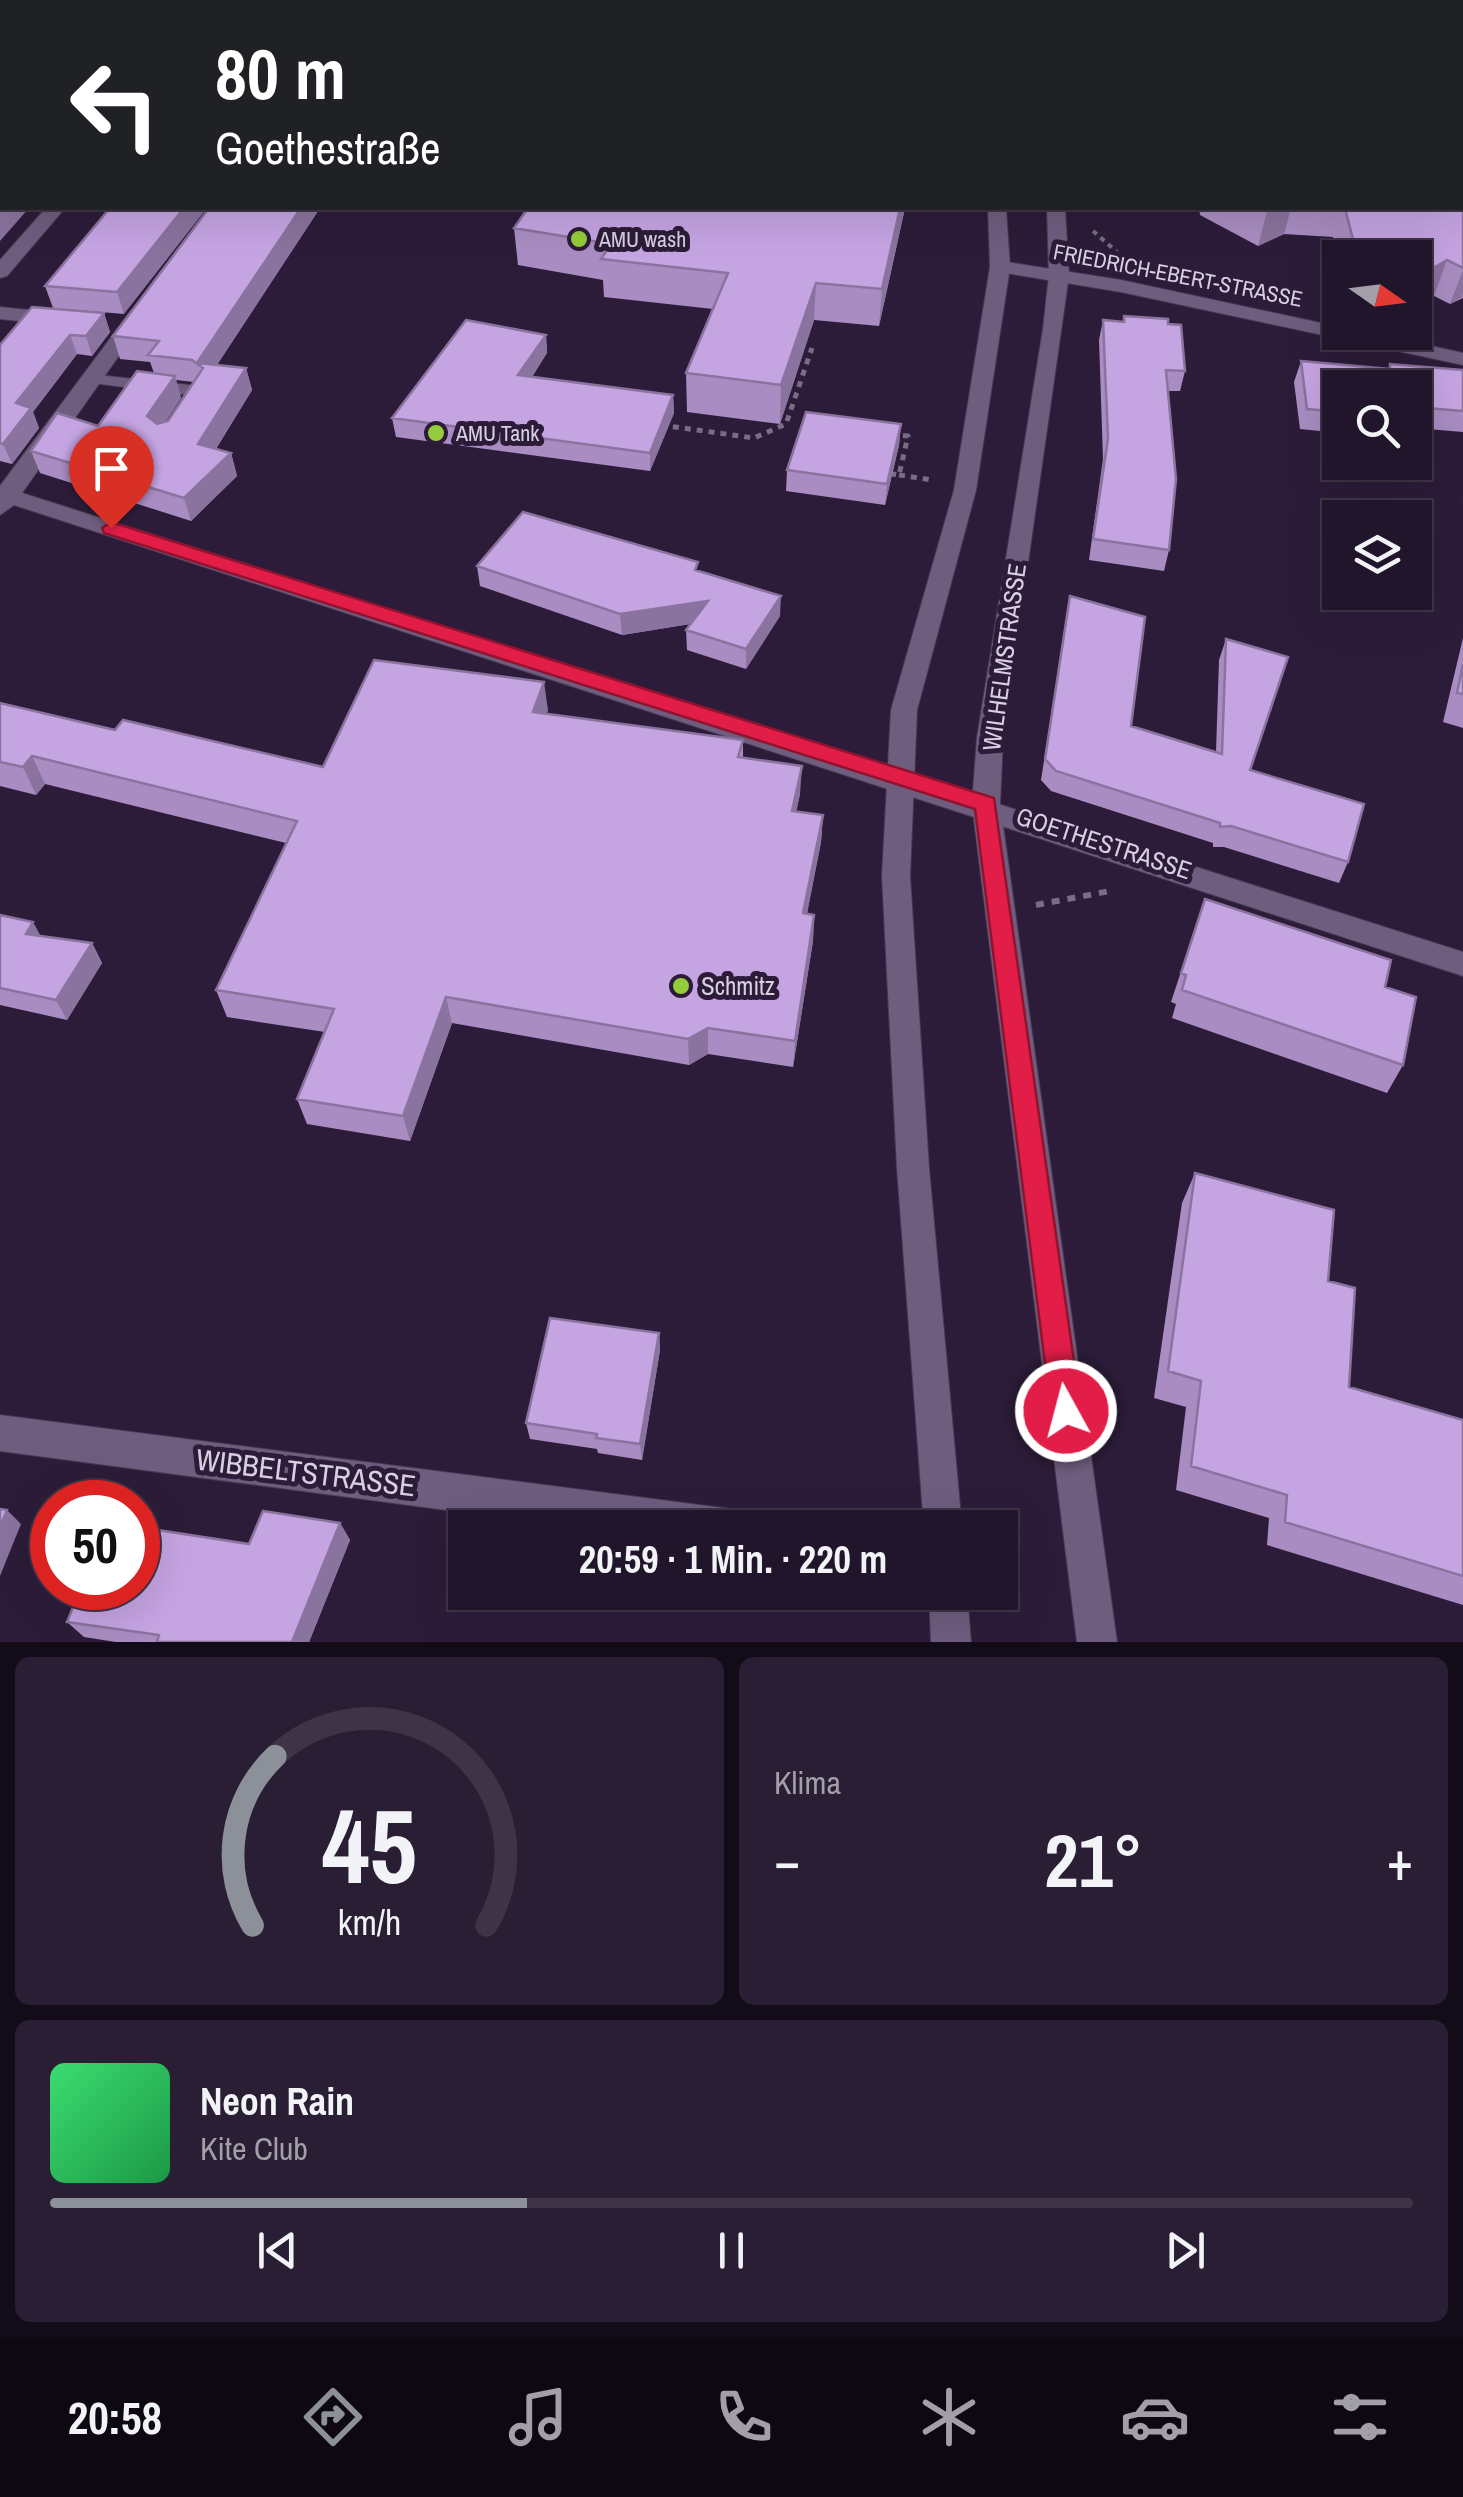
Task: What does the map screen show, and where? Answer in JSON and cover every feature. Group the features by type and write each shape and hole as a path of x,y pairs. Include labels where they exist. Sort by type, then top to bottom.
{"main road":[{"path":"0,272 54,210"},
{"path":"941,1510 913,1168 897,896 904,710 965,490 1000,267 998,210"},
{"name":"WILHELMSTRASSE","path":"1056,210 1059,275 990,738 986,804 1096,1642"},
{"name":"FRIEDRICH-EBERT-STRASSE","path":"1000,267 1059,275 1463,359"},
{"path":"3,499 89,379 122,324 153,295"},
{"path":"0,313 78,320"},
{"name":"GOETHESTRASSE","path":"3,499 986,804 1463,964"},
{"name":"WIBBELTSTRASSE","path":"0,1433 592,1510"},
{"path":"949,1610 952,1642"}],"lane":[{"path":"89,379 198,391 177,422"}],"path":[{"path":"658,425 754,438 786,424 812,348"},
{"path":"653,438 664,409"},
{"path":"890,434 908,436 899,475 892,474"}],"building":[{"path":"108,210 182,210 117,292 45,286"},
{"path":"208,210 300,210 197,363 246,368 198,444 231,453 184,498 31,451 57,413 98,426 137,371 175,376 147,416 157,424 168,421 203,368 192,360 148,355 159,341 113,336"},
{"path":"527,210 900,210 882,289 816,283 781,385 686,373 728,273 601,259 611,244 514,228"},
{"path":"1346,210 1463,210 1463,268 1447,260 1435,267 1432,240 1353,240"},
{"path":"32,307 104,313 86,336 70,335 16,403 31,408 3,444 0,345"},
{"path":"1124,316 1168,319 1168,324 1181,325 1185,371 1166,370 1176,479 1169,550 1093,539 1108,439 1103,320 1124,322"},
{"path":"466,320 546,335 518,375 673,395 650,453 392,418"},
{"path":"1301,361 1390,369 1390,364 1463,370 1463,411 1432,408 1432,370 1322,370 1322,410 1307,409"},
{"path":"806,412 901,424 887,484 787,470"},
{"path":"523,512 698,562 695,570 781,596 746,649 686,630 708,601 620,614 477,566"},
{"path":"1070,596 1145,617 1131,726 1222,754 1226,639 1288,657 1250,770 1364,804 1348,862 1231,826 1220,827 1220,823 1056,771 1045,759"},
{"path":"374,660 544,682 533,712 743,740 738,757 802,766 792,811 823,815 803,913 814,915 795,1041 708,1028 688,1039 446,997 403,1116 297,1099 334,1009 216,990 297,821 32,756 23,767 0,762 0,703 115,730 123,720 323,767"},
{"path":"1463,664 1463,694 1457,693"},
{"path":"1205,899 1391,960 1385,987 1416,997 1403,1065 1182,990 1186,975 1181,973"},
{"path":"0,915 33,922 26,934 92,943 56,1000 0,988"},
{"path":"1195,1173 1334,1210 1328,1281 1355,1288 1349,1387 1463,1420 1463,1576 1285,1522 1287,1495 1191,1466 1201,1381 1168,1371"},
{"path":"550,1318 659,1333 640,1444 526,1423"},
{"path":"0,1509 7,1510 0,1527"},
{"path":"263,1511 340,1523 292,1642 157,1642 159,1635 67,1622 72,1610 160,1610 160,1530 249,1544"}],"place":[{"name":"AMU wash","path":"579,239"},
{"name":"AMU Tank","path":"436,433"},
{"name":"Schmitz","path":"681,986"}],"route":[{"path":"111,528 509,658 986,804 1066,1411"}]}
